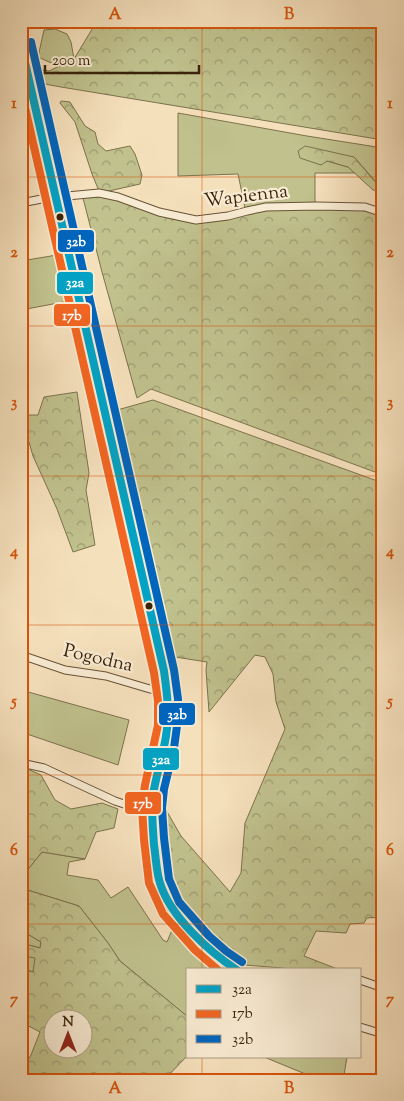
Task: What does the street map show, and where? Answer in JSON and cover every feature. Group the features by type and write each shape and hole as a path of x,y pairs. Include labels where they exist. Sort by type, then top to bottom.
{"street":[{"path":"21,44 168,691 167,728 155,785 152,811 159,881 171,908 202,943 234,968"},
{"path":"21,91 29,94 32,93"},
{"name":"Wapienna","path":"21,203 47,198 99,193 118,197 166,214 196,220 228,216 266,207 365,207 383,213"},
{"name":"Pogodna","path":"21,655 65,670 106,676 150,689 168,691"},
{"path":"21,763 44,768 115,801 152,811"},
{"path":"362,981 383,988"},
{"path":"362,1028 383,1034"}],"green space":[{"path":"97,21 383,21 383,140 34,82 31,68 49,71 74,59"},
{"path":"55,29 67,34 71,42 74,59 58,66 38,57 44,30"},
{"path":"61,101 70,102 85,126 95,132 98,144 106,151 130,146 135,154 142,175 140,184 109,191 99,191 75,122 60,103"},
{"path":"178,113 383,148 383,190 354,157 327,161 348,167 355,173 315,173 315,204 245,208 238,174 178,176"},
{"path":"305,146 354,157 383,191 373,190 348,167 327,161 321,165 300,158 298,151"},
{"path":"99,195 115,198 172,219 196,222 292,208 365,209 383,216 383,475 151,389 137,398 83,198"},
{"path":"63,254 74,300 21,310 21,261"},
{"path":"77,392 89,473 86,490 95,545 73,552 57,509 33,456 21,415 38,415 44,397"},
{"path":"153,400 383,483 383,917 367,918 364,923 350,924 346,933 316,931 304,956 335,968 283,968 244,965 208,938 174,895 158,810 160,791 165,792 166,810 181,836 230,892 241,873 245,823 285,729 276,702 273,674 265,657 255,655 209,712 207,662 169,656 110,412"},
{"path":"21,690 129,720 118,765 21,732"},
{"path":"21,766 41,775 55,800 71,809 102,803 118,809 114,828 96,832 85,859 42,852 21,878"},
{"path":"42,852 85,859 69,862 67,875 98,880 111,898 128,887 163,940 167,942 177,918 226,968 186,968 186,1015 120,961 79,906 21,888 21,878"},
{"path":"21,888 79,906 120,961 186,1015 186,1057 164,1080 21,1080 21,1073 31,1055 40,1032 21,1022 21,961 23,961 27,970 33,972 35,958 23,956 25,944 40,948 41,942 21,930"},
{"path":"21,930 41,942 40,948 25,944 36,958 33,972 27,970 23,961 21,961"},
{"path":"266,1058 347,1058 344,1075 362,1080 320,1080"}],"transit line":[{"name":"32b","path":"31,42 174,670 178,699 177,726 162,808 169,879 179,902 209,936 242,962"},
{"name":"32a","path":"21,45 164,671 168,720 154,788 152,808 154,845 159,878 172,908 191,932 234,968"},
{"name":"17b","path":"21,90 154,673 158,701 158,725 142,807 149,883 163,914 195,950 216,968"}]}
